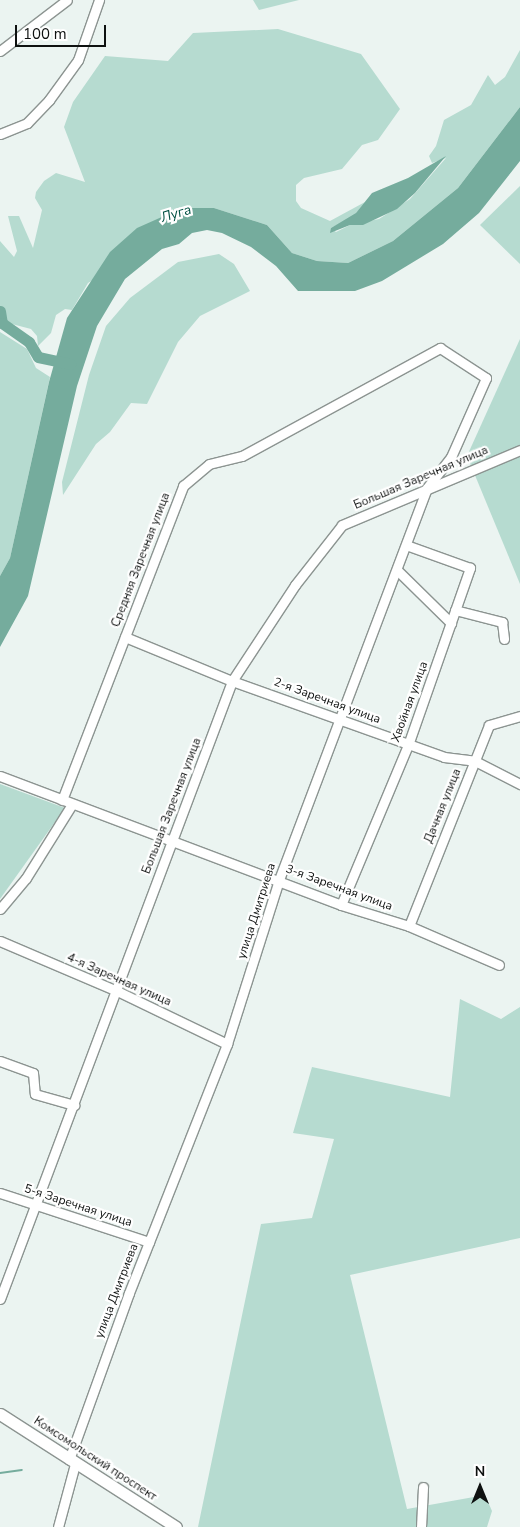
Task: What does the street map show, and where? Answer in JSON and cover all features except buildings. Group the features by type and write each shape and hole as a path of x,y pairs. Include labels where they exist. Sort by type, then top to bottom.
{"main road":[{"name":"Комсомольский проспект","path":"0,1414 176,1527"}],"street":[{"path":"0,51 66,0"},
{"path":"0,134 27,123 50,100 78,60 98,0"},
{"name":"Средняя Заречная улица","path":"62,800 183,486 209,464 242,456 440,348 486,378"},
{"name":"улица Дмитриева","path":"58,1527 72,1462 149,1242 226,1044 279,880 342,718 426,488 451,457 486,378"},
{"name":"Большая Заречная улица","path":"0,1299 232,680 295,585 342,525 520,450"},
{"name":"Хвойная улица","path":"341,904 408,745 470,568 406,545"},
{"path":"397,570 451,624"},
{"path":"455,610 502,622 504,639"},
{"name":"2-я Заречная улица","path":"125,637 232,680 342,718 408,745 444,757 475,760 520,784"},
{"name":"Дачная улица","path":"409,926 489,725 520,716"},
{"name":"3-я Заречная улица","path":"0,776 171,842 341,904 409,926 499,966"},
{"path":"0,908 26,878 72,804"},
{"path":"0,952 1,941"},
{"name":"4-я Заречная улица","path":"1,941 117,991 226,1044"},
{"path":"0,1061 33,1073 35,1094 74,1105"},
{"name":"5-я Заречная улица","path":"0,1193 149,1242"},
{"path":"421,1527 423,1488"}],"shaded area":[{"path":"253,0 299,0 259,10"},
{"path":"278,29 361,54 400,109 378,140 362,145 342,169 304,178 296,185 296,201 301,208 330,221 365,202 354,216 331,228 336,232 350,225 379,219 410,199 446,158 432,163 429,156 436,146 444,120 471,105 488,75 495,85 505,77 520,50 520,107 458,188 393,241 348,263 317,261 292,253 267,225 214,208 88,283 72,310 65,309 56,315 51,333 38,346 37,336 31,329 8,323 0,306 0,241 14,257 17,251 8,216 19,216 33,248 42,210 35,198 36,192 44,181 56,173 85,182 64,127 73,102 105,56 168,61 193,33"},
{"path":"520,186 520,264 480,225"},
{"path":"219,254 234,264 250,291 200,316 178,342 147,404 131,403 110,432 96,444 63,495 62,482 89,375 106,326 130,298 178,262"},
{"path":"0,332 27,349 36,368 50,377 10,558 0,576"},
{"path":"520,339 520,584 467,456"},
{"path":"0,784 65,808 0,899"},
{"path":"460,999 501,1019 520,1007 520,1238 350,1275 407,1509 485,1495 492,1511 487,1527 198,1527 261,1224 312,1218 334,1139 293,1133 312,1067 450,1097"}],"water":[{"name":"Луга","path":"520,107 520,161 479,213 443,244 382,281 355,291 298,291 276,266 251,247 222,233 207,230 192,233 179,244 162,249 125,279 97,326 77,386 28,596 0,647 0,576 10,558 49,382 67,318 110,252 137,228 182,208 214,208 267,225 292,253 317,261 348,263 393,241 458,188"},
{"path":"446,156 415,193 397,209 363,225 350,225 330,233 331,228 356,213 372,193 408,178"}],"waterway":[{"path":"0,311 2,323 29,342 38,357 70,364"},
{"path":"0,1473 22,1470"}]}
